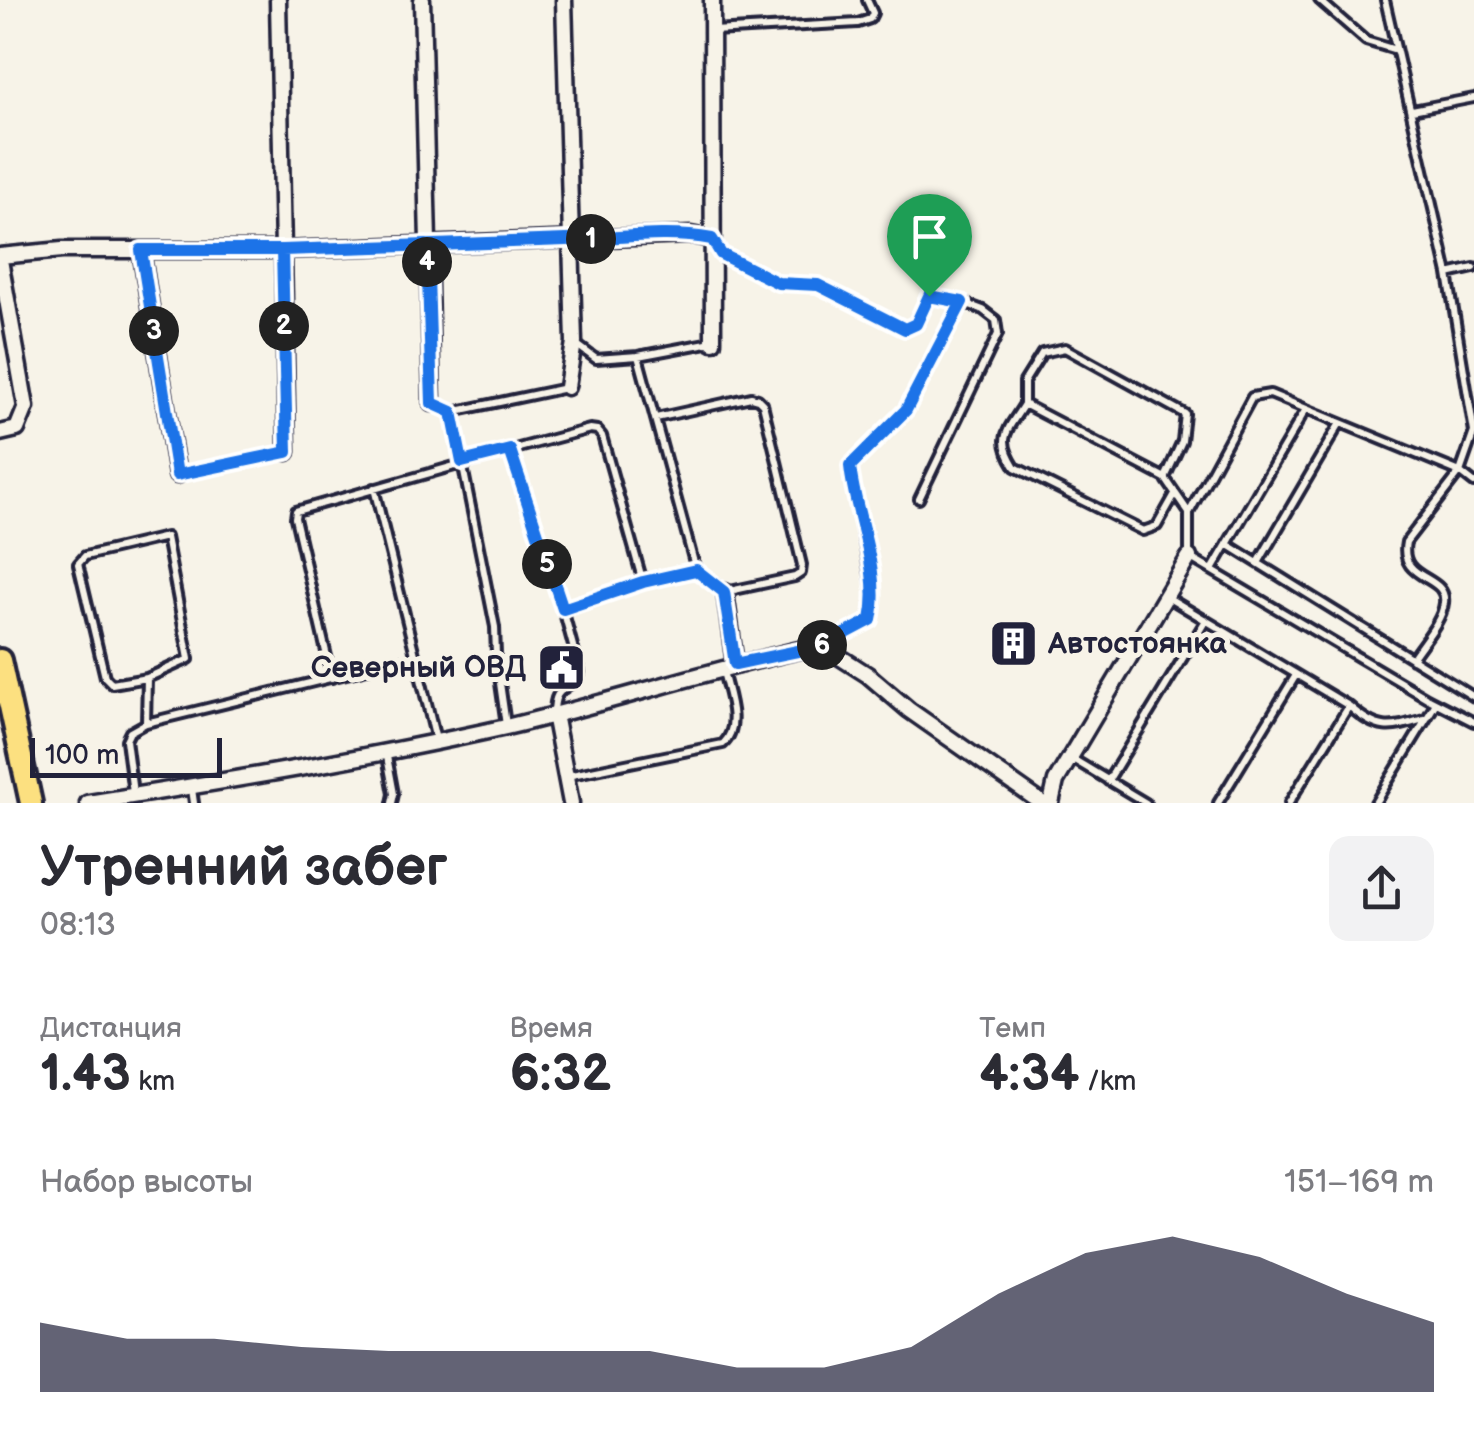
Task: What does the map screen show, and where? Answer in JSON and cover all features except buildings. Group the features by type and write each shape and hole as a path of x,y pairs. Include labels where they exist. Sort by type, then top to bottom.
{"main road":[{"path":"0,660 31,803"}],"street":[{"path":"278,0 287,452"},
{"path":"422,0 432,403"},
{"path":"564,0 574,342 567,387"},
{"path":"712,0 713,342"},
{"path":"0,432 16,429 26,407 0,258 62,250 282,250 691,235 712,239"},
{"path":"141,250 177,475"},
{"path":"1051,803 1056,781 1189,557"},
{"path":"724,592 729,666"},
{"path":"88,803 133,796 193,795 507,726 729,666 822,646 868,674 909,710 1042,803"},
{"path":"554,714 571,803"}],"lane":[{"path":"712,31 858,23 870,19 873,13 867,0"},
{"path":"1319,0 1366,41 1396,50"},
{"path":"1385,0 1448,274 1474,432 1460,472 1406,542 1403,556 1407,565 1437,585 1445,596 1444,608 1412,658"},
{"path":"1412,110 1474,98"},
{"path":"712,239 721,254 778,283 818,285 905,329 916,324 929,296 962,302 996,320 998,334 919,500"},
{"path":"1448,274 1474,268"},
{"path":"822,646 871,620 875,602 850,466 906,410 962,302"},
{"path":"574,342 596,359 638,356 713,342"},
{"path":"1165,478 1182,441 1185,414 1065,348 1042,353 1024,382 1024,404 1004,438 1003,448 1016,467 1143,530 1157,526 1174,494"},
{"path":"638,356 696,570 724,592 794,577 801,572 763,404 758,398 656,418"},
{"path":"432,403 452,412 567,387"},
{"path":"1474,483 1460,472 1270,394 1252,397 1189,513 1189,557 1474,722"},
{"path":"1024,404 1165,478 1189,513"},
{"path":"1212,570 1306,410"},
{"path":"452,412 495,627 507,726"},
{"path":"1258,563 1340,423"},
{"path":"332,678 295,514 302,506 597,430 602,436 643,582"},
{"path":"510,450 580,672 554,698 554,714"},
{"path":"177,475 287,452"},
{"path":"374,488 436,740"},
{"path":"166,537 188,659 147,678 116,684 106,680 78,564 85,556 166,537"},
{"path":"1227,544 1474,697"},
{"path":"563,609 643,582 696,570"},
{"path":"1166,596 1350,706 1368,723 1386,728 1426,718"},
{"path":"1108,780 1206,620"},
{"path":"133,796 126,740 130,732 146,723 416,656"},
{"path":"566,777 722,744 732,736 734,725 729,666"},
{"path":"1218,803 1296,675"},
{"path":"146,723 147,678"},
{"path":"1376,803 1436,703"},
{"path":"1290,803 1350,706"},
{"path":"385,750 396,803"},
{"path":"1070,758 1146,803"}],"place":[{"name":"Автостоянка","path":"1013,644"},
{"name":"Северный ОВД","path":"561,668"}],"route":[{"path":"929,296 916,324 905,329 818,285 778,283 721,254 712,239 691,235 282,250 287,452 177,475 141,250 282,250 427,245 432,403 452,412 462,462 510,450 563,609 643,582 696,570 724,592 735,664 822,646 871,620 875,602 873,580 850,466 906,410 962,302 929,296"}]}
